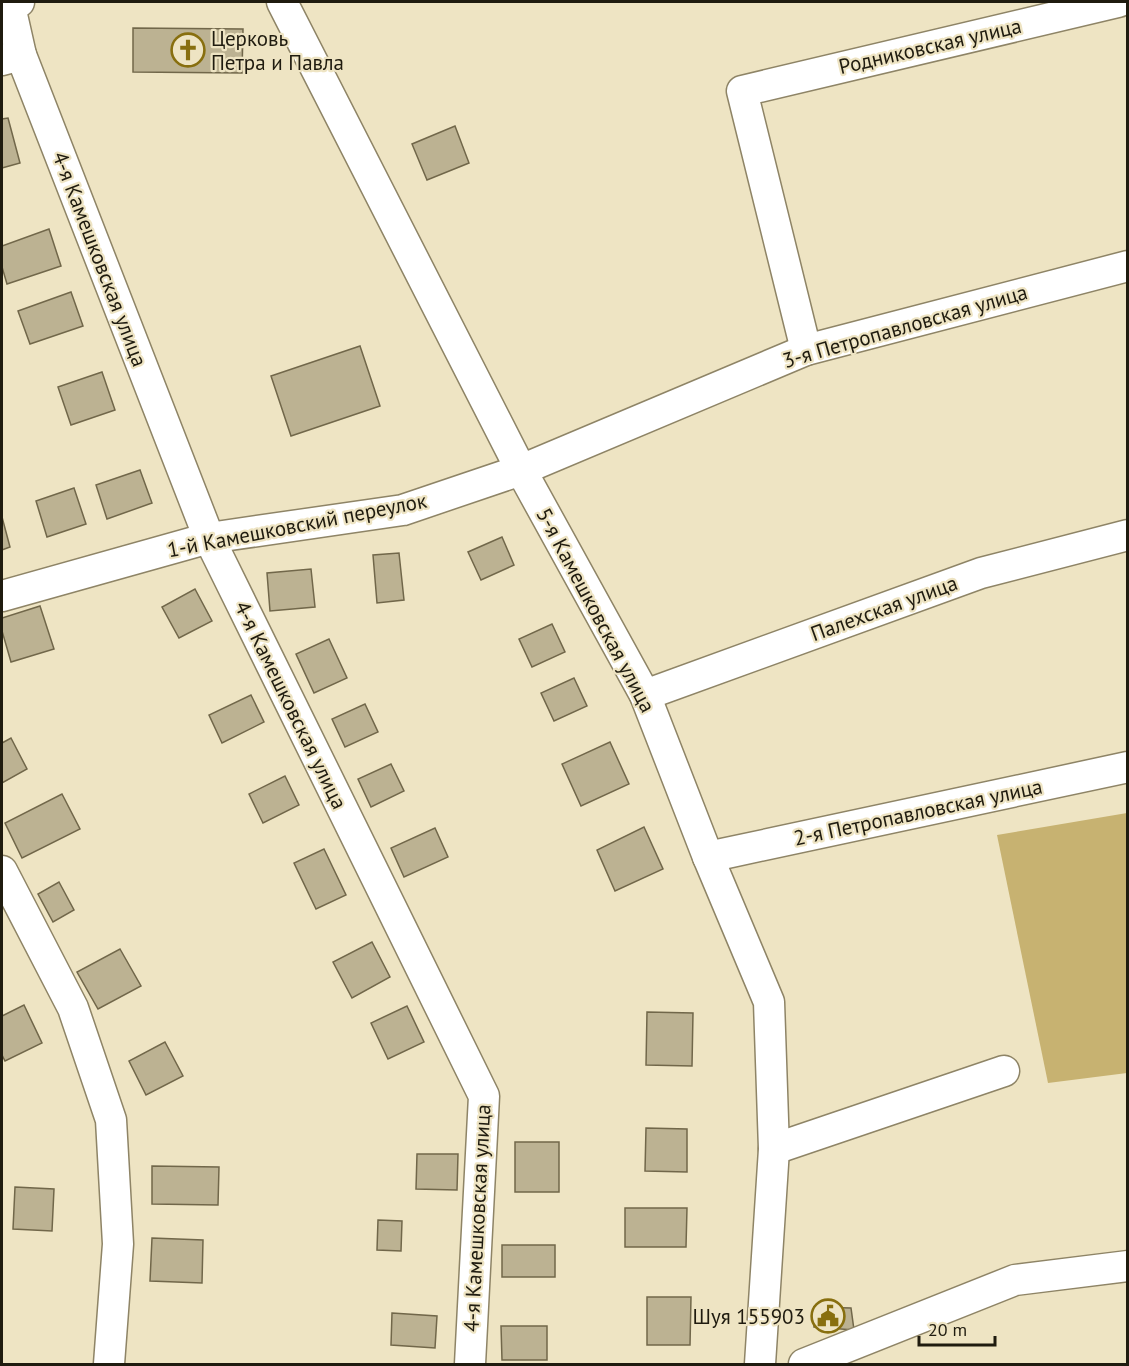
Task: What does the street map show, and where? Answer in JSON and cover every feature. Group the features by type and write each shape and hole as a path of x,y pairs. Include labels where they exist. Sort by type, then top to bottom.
{"street":[{"name":"4-я Камешковская улица","path":"19,2 10,6 11,57 209,538 484,1096 470,1365"},
{"name":"5-я Камешковская улица","path":"282,2 522,470 645,695 708,857 769,1002 774,1149 760,1365"},
{"name":"Родниковская улица","path":"806,350 742,91 1118,2"},
{"name":"3-я Петропавловская улица","path":"522,470 806,350 1128,266"},
{"name":"1-й Камешковский переулок","path":"2,596 209,538 403,510 522,470"},
{"name":"Палехская улица","path":"645,695 981,573 1128,535"},
{"name":"2-я Петропавловская улица","path":"708,857 1128,767"},
{"path":"2,871 73,1008 111,1120 118,1244 109,1365"},
{"path":"774,1149 1004,1071"},
{"path":"804,1365 1016,1280 1128,1266"}],"shaded area":[{"path":"1127,813 1127,1073 1048,1083 997,835"}],"building":[{"name":"Церковь Петра и Павла","path":"133,28 243,29 242,73 133,72"},
{"path":"8,118 20,163 2,168 2,119"},
{"path":"455,126 469,163 427,180 412,144"},
{"path":"49,229 61,266 7,284 2,267 2,246"},
{"path":"71,292 83,326 30,344 18,311"},
{"path":"360,346 380,406 291,436 271,376"},
{"path":"102,372 115,410 71,425 58,387"},
{"path":"140,470 152,503 107,519 96,485"},
{"path":"74,488 86,524 47,537 36,501"},
{"path":"2,517 10,547 2,550"},
{"path":"502,537 514,565 481,580 468,552"},
{"path":"399,553 404,600 377,603 373,555"},
{"path":"311,569 315,607 270,611 267,573"},
{"path":"195,589 212,621 179,638 162,607"},
{"path":"40,606 54,649 11,662 2,631 2,618"},
{"path":"552,624 565,652 532,667 519,639"},
{"path":"329,639 347,678 314,693 296,654"},
{"path":"574,678 587,706 554,721 541,693"},
{"path":"251,695 264,722 222,743 209,715"},
{"path":"365,704 378,732 345,747 332,719"},
{"path":"11,738 27,769 2,783 2,743"},
{"path":"610,742 629,784 581,806 562,764"},
{"path":"391,764 404,791 371,807 358,779"},
{"path":"285,776 299,805 263,823 249,794"},
{"path":"62,794 80,829 22,858 5,823"},
{"path":"644,827 663,869 615,891 597,850"},
{"path":"435,828 448,857 404,877 391,848"},
{"path":"324,849 346,895 316,909 294,863"},
{"path":"59,882 74,910 53,922 38,894"},
{"path":"372,942 390,977 352,998 333,962"},
{"path":"120,949 141,986 98,1009 77,972"},
{"path":"24,1005 42,1043 5,1061 2,1055 2,1016"},
{"path":"407,1006 424,1042 388,1059 371,1023"},
{"path":"647,1012 693,1013 692,1066 646,1065"},
{"path":"165,1042 183,1076 146,1095 129,1061"},
{"path":"646,1128 687,1129 687,1172 645,1171"},
{"path":"515,1142 559,1142 559,1192 515,1192"},
{"path":"417,1154 458,1154 457,1190 416,1189"},
{"path":"152,1166 219,1167 218,1205 152,1204"},
{"path":"15,1187 54,1189 52,1231 13,1229"},
{"path":"625,1208 687,1208 686,1247 625,1247"},
{"path":"378,1220 402,1221 401,1251 377,1250"},
{"path":"152,1238 203,1240 202,1283 150,1281"},
{"path":"502,1245 555,1245 555,1277 502,1277"},
{"path":"647,1297 691,1297 690,1345 647,1345"},
{"path":"814,1307 851,1308 854,1330 814,1327"},
{"path":"392,1313 437,1316 435,1348 391,1345"},
{"path":"501,1326 547,1326 547,1360 502,1360"}],"place":[{"name":"Церковь Петра и Павла","path":"188,50"},
{"name":"Шуя 155903","path":"828,1316"}]}
